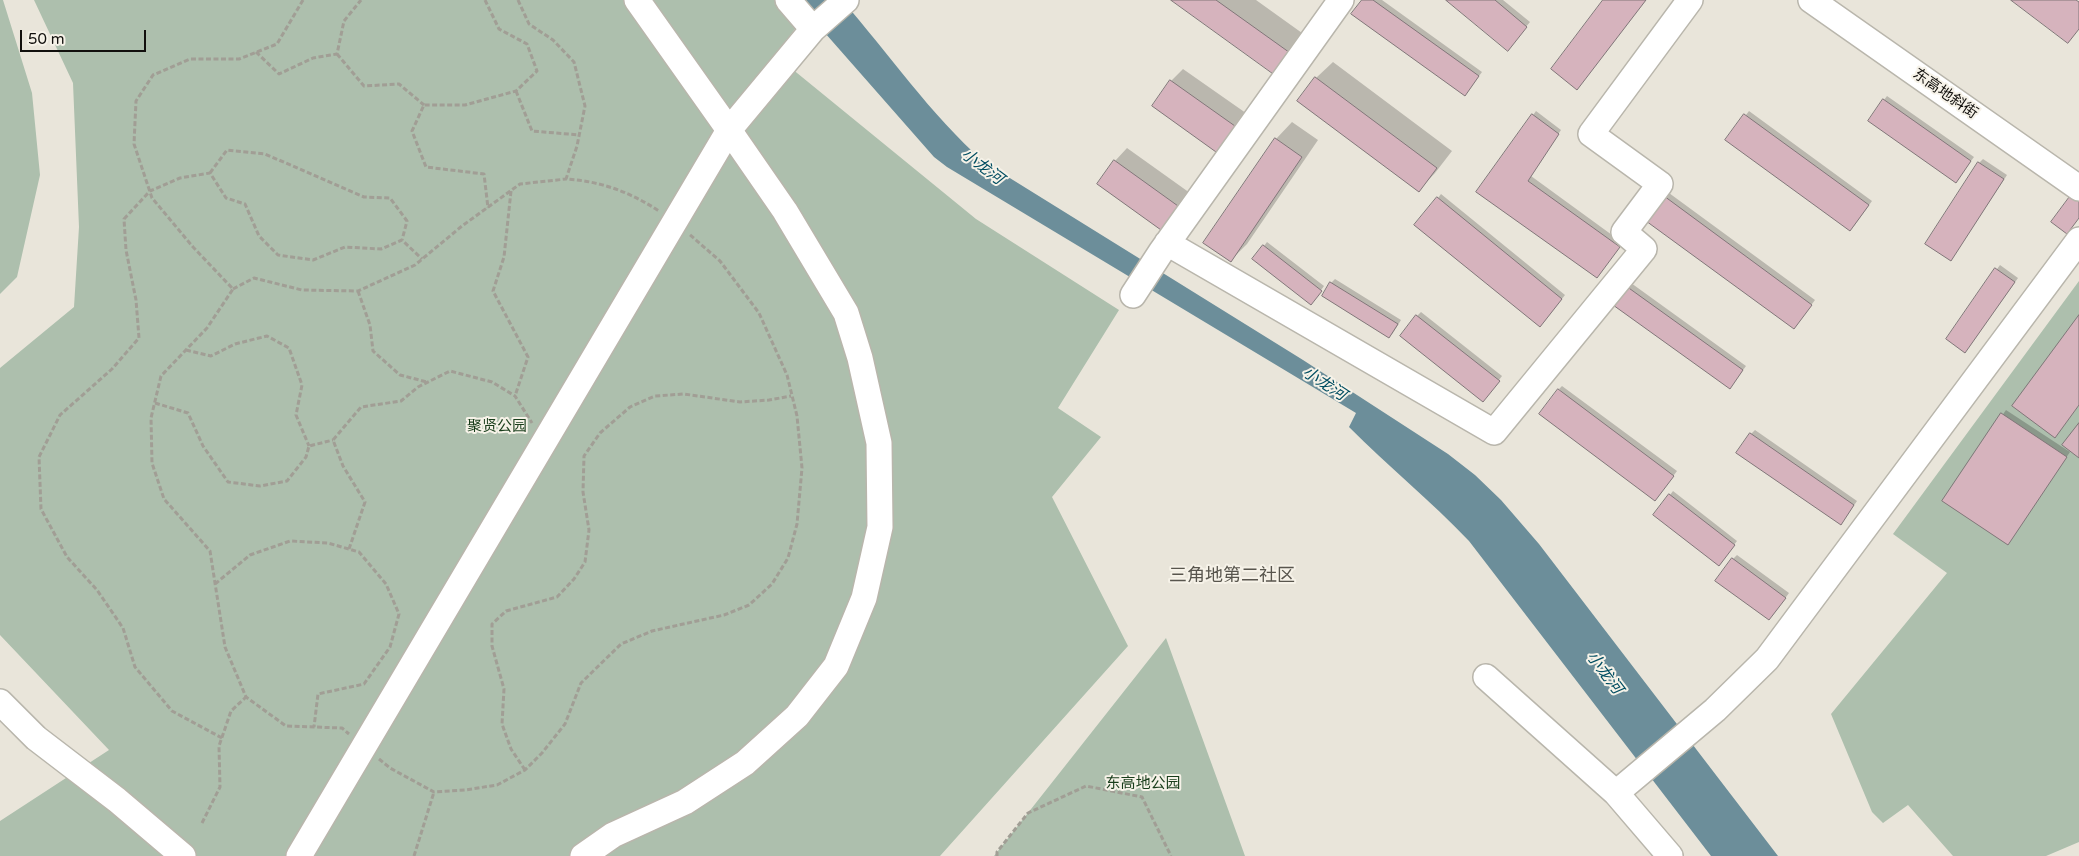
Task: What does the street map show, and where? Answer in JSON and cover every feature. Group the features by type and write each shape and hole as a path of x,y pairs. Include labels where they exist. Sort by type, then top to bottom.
{"street":[{"path":"583,856 613,835 685,802 745,764 797,716 836,666 864,598 880,527 879,443 860,358 846,313 785,211 637,0"},
{"path":"788,0 813,28"},
{"path":"1133,295 1164,248 1341,0"},
{"path":"1164,248 1494,432 1644,249 1624,232 1660,184 1591,134 1690,0"},
{"name":"东高地斜街","path":"1811,0 2079,188"},
{"path":"299,856 545,444 729,130 813,28 842,3"},
{"path":"1622,788 1715,710 1767,658 2079,240"},
{"path":"1486,677 1622,788 1670,856"},
{"path":"0,702 36,738 117,800 183,856"}],"path":[{"path":"233,288 193,247 152,198 134,144 136,101 153,76 190,59 239,59 276,44 303,0"},
{"path":"337,54 344,21 361,0"},
{"path":"337,54 364,86 399,84 424,105 465,105 516,91 537,71 527,44 499,29 485,0"},
{"path":"518,0 529,24 552,40 574,62 585,106 580,135 566,179"},
{"path":"256,52 280,74 313,58 337,54"},
{"path":"516,91 532,131 580,135"},
{"path":"424,105 412,131 426,168 484,174 488,208"},
{"path":"222,738 172,711 135,667 123,628 96,590 67,557 41,509 39,457 60,416 112,368 139,338 136,300 126,250 124,219 150,191 180,178 210,173 227,150 265,154 364,197 390,198 407,221 402,240"},
{"path":"210,173 226,198 245,204 259,236 278,255 313,260 345,246 381,249 402,240"},
{"path":"566,179 588,180 636,196 675,222 720,261 758,314 786,375 797,416 802,468 796,524 788,558 772,584 749,605 724,615 652,631 620,644 581,683 565,724 542,753 525,770 497,785 434,792 390,768 342,728 286,726 246,697 225,647 210,551 164,499 152,463 151,418 161,376 207,328 233,288 254,278 302,290 358,291 415,265 462,226 488,208 520,184 566,179"},
{"path":"511,191 504,257 493,291 528,358 516,396"},
{"path":"402,240 422,259"},
{"path":"358,291 370,325 373,351 400,375 428,382"},
{"path":"155,403 188,413 203,446 228,482 260,486 288,481 306,457 309,446 296,415 302,385 289,348 267,336 235,344 211,356 186,350"},
{"path":"309,446 333,440 362,407 401,401 418,387 450,371 492,382 516,396 545,444"},
{"path":"525,770 511,749 502,724 504,690 492,646 492,624 506,611 557,597 574,579 585,562 589,530 583,492 584,456 600,433 630,407 655,396 684,394 740,402 792,396"},
{"path":"333,440 343,466 365,502 349,549"},
{"path":"215,584 250,555 290,541 328,543 359,552 386,584 399,614 390,647 364,684 318,694 314,727"},
{"path":"202,822 220,787 219,746 231,711 246,697"},
{"path":"997,856 996,852 1028,813 1086,786 1142,797 1171,856"},
{"path":"414,856 434,792"}],"green space":[{"path":"0,0 3,0 32,93 40,175 17,277 0,294"},
{"name":"聚贤公园","path":"34,0 775,0 798,25 775,55 976,219 1119,310 1058,408 1101,437 1052,497 1128,646 940,856 0,856 0,821 109,750 0,635 0,368 74,307 79,227 73,83"},
{"path":"2079,281 2079,842 2046,856 1953,856 1908,805 1883,823 1872,812 1831,714 1947,573 1893,534"},
{"name":"东高地公园","path":"1166,638 1245,856 994,856"}],"water":[{"name":"小龙河","path":"796,0 842,0 928,104 984,162 1303,360 1448,454 1475,475 1501,500 1539,544 1778,856 1711,856 1469,541 1349,427 1356,413 947,167 934,157"}],"building":[{"path":"1171,0 1216,0 1293,55 1278,77"},
{"path":"1362,0 1373,0 1479,76 1465,96 1351,14"},
{"path":"1446,0 1495,0 1527,27 1508,51"},
{"path":"1603,0 1646,0 1577,90 1551,69"},
{"path":"2011,0 2076,0 2079,2 2079,29 2068,43"},
{"path":"1315,77 1437,168 1419,192 1297,101"},
{"path":"1170,80 1242,131 1223,157 1152,106"},
{"path":"1883,99 1971,161 1956,183 1868,121"},
{"path":"1532,114 1559,134 1528,181 1620,247 1597,278 1476,192"},
{"path":"1744,114 1869,205 1850,231 1725,140"},
{"path":"1275,138 1302,157 1231,262 1203,243"},
{"path":"1114,160 1185,211 1168,235 1097,184"},
{"path":"1978,162 2004,179 1951,261 1925,244"},
{"path":"2079,184 2079,218 2067,234 2051,222"},
{"path":"1664,196 1812,305 1794,329 1646,221"},
{"path":"1437,197 1562,299 1540,327 1414,225"},
{"path":"1263,245 1322,291 1311,305 1252,259"},
{"path":"1995,268 2015,282 1965,353 1946,339"},
{"path":"1330,282 1398,324 1389,338 1322,296"},
{"path":"1626,286 1743,370 1730,389 1613,305"},
{"path":"1416,315 1500,381 1483,402 1400,336"},
{"path":"2079,315 2079,405 2055,438 2012,406"},
{"path":"1558,389 1674,476 1655,501 1539,414"},
{"path":"2001,413 2067,457 2008,545 1942,501"},
{"path":"2079,423 2079,458 2062,445"},
{"path":"1750,433 1854,505 1841,525 1736,453"},
{"path":"1669,494 1735,545 1719,566 1653,515"},
{"path":"1732,558 1786,598 1769,620 1715,581"}],"district":[{"name":"三角地第二社区","path":"1232,576"}]}
